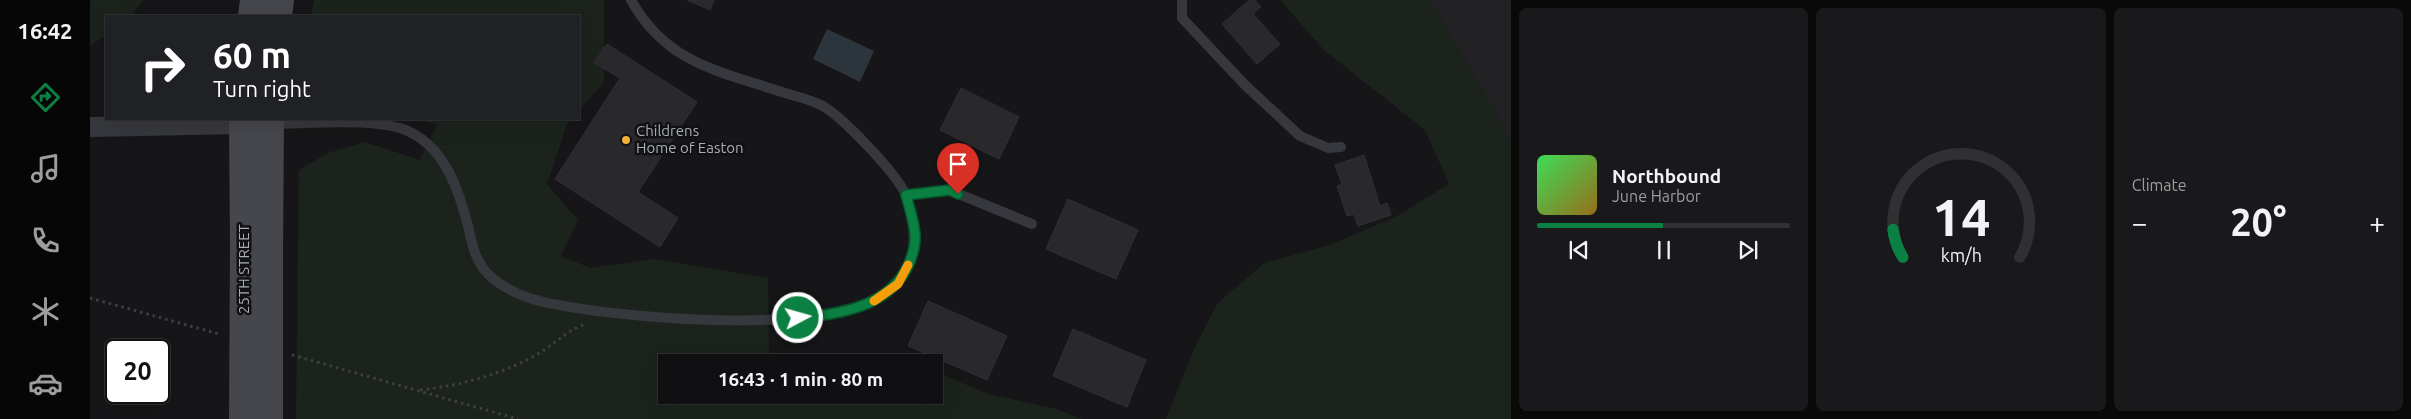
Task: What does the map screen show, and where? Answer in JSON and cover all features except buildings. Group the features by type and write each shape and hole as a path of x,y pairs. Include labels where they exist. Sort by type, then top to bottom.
{"main road":[{"path":"252,15 254,0"},
{"path":"278,15 280,0"},
{"name":"25TH STREET","path":"244,419 256,250 256,122"},
{"name":"25TH STREET","path":"256,250 269,419"}],"street":[{"path":"90,127 256,122"}],"lane":[{"path":"256,122 382,124 411,132 436,151 452,178 464,209 475,255 488,274 507,288 539,301 615,313 698,319 768,320 850,311 877,300 898,284 915,247 913,224 906,195 881,162 821,105 700,65 661,41 642,20 631,0"},
{"path":"1182,0 1182,18 1252,92 1300,136 1328,148 1341,147"},
{"path":"906,195 950,190 1032,224"}],"path":[{"path":"90,298 224,336"},
{"path":"417,390 461,385 484,378 536,355 571,329 615,313"},
{"path":"282,352 518,419"}],"shaded area":[{"path":"90,0 143,0 132,15 105,15 105,36 90,46"},
{"path":"314,0 604,0 604,82 580,110 580,15 311,15"},
{"path":"1280,0 1430,0 1511,139 1511,419 1166,419 1193,351 1217,304 1264,263 1330,245 1395,217 1449,184 1425,130 1324,50"},
{"path":"1430,0 1511,0 1511,139"},
{"path":"827,29 874,51 860,82 813,59"},
{"path":"421,120 571,120 567,124 547,184 578,220 561,256 590,268 655,259 768,278 769,352 780,354 658,354 658,404 943,404 943,375 988,394 1056,409 1082,419 296,419 299,170 328,153 365,142 420,160 437,125"}],"slow traffic":[{"path":"874,301 898,284 908,265"}],"place":[{"name":"Childrens Home of Easton","path":"626,140"}],"route":[{"path":"798,318 850,311 877,300 898,284 915,247 913,224 906,195 950,190 958,194"}]}
